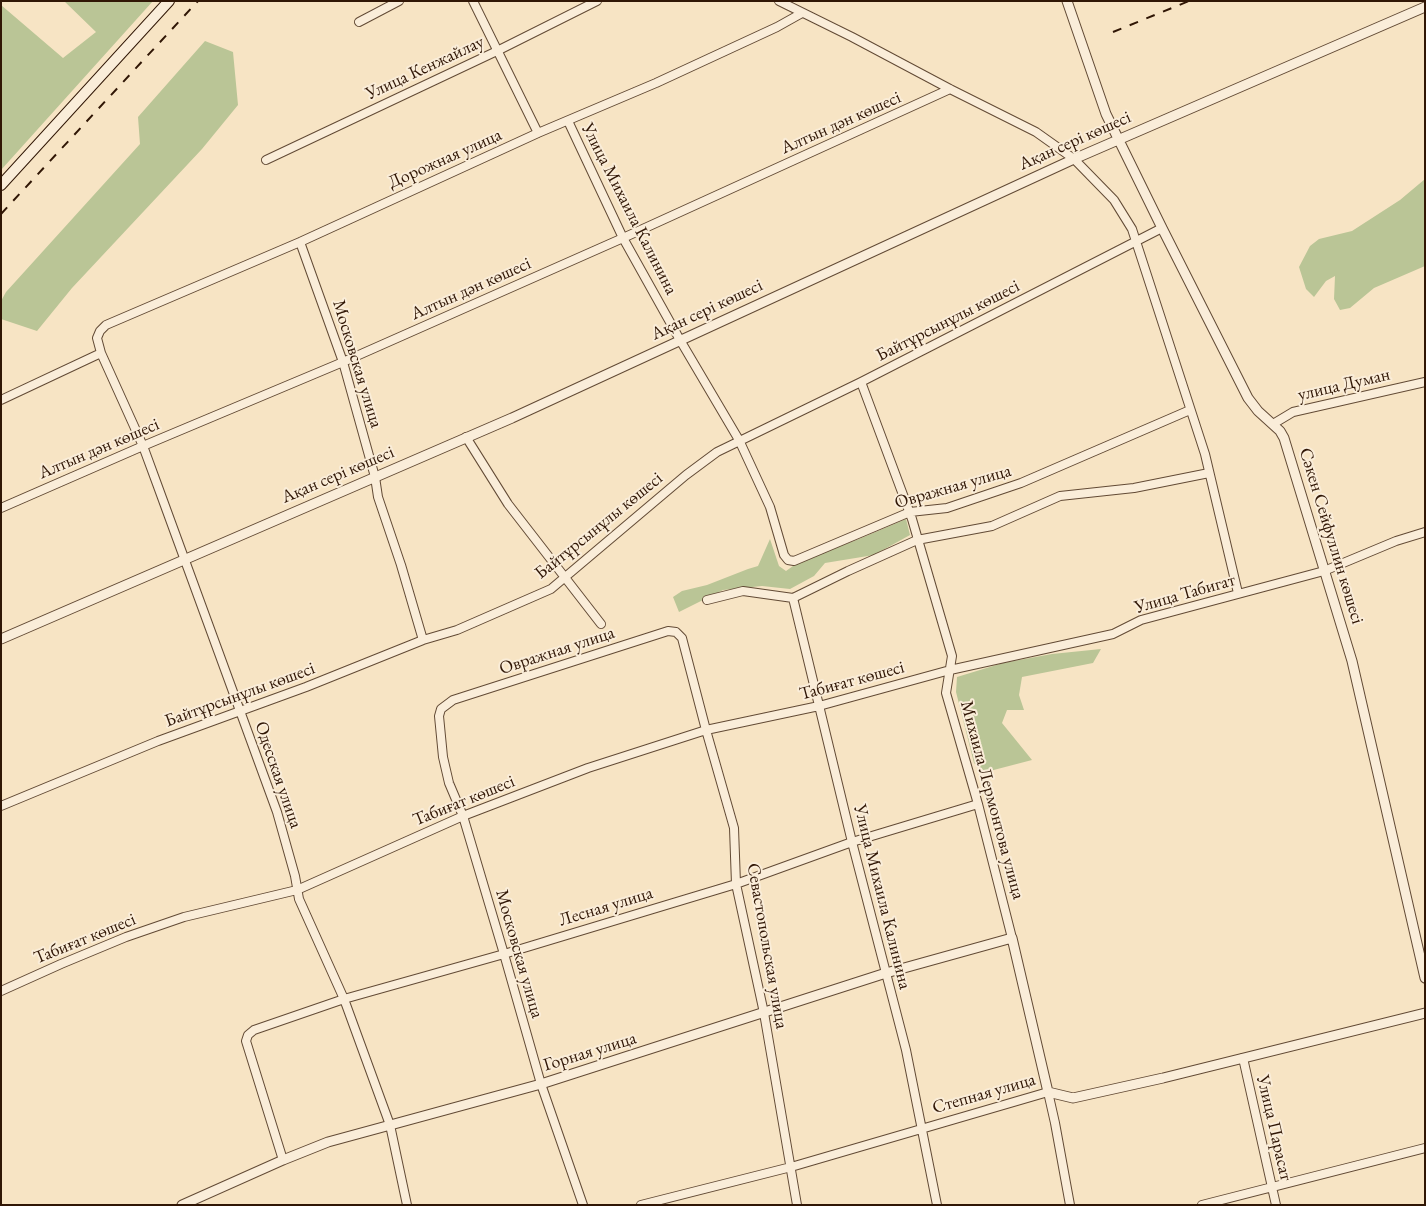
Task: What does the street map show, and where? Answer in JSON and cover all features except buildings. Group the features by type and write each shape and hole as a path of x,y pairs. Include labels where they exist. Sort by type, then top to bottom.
{"main road":[{"path":"1,185 169,1"}],"street":[{"path":"359,22 399,1"},
{"path":"472,1 538,133"},
{"name":"Улица Кенжайлау","path":"266,160 497,51 597,1"},
{"path":"779,1 852,37 950,90 1036,132 1074,159 1114,200 1132,229 1190,410 1209,473 1238,593"},
{"name":"Сәкен Сейфуллин көшесі","path":"1067,1 1106,114 1162,228 1248,398 1284,438 1352,661 1425,978"},
{"name":"Ақан сері көшесі","path":"1,639 512,418 1074,159 1425,7"},
{"name":"Дорожная улица","path":"100,331 106,325 300,242 538,133 682,71 777,27 802,13"},
{"name":"Алтын дән көшесі","path":"1,508 343,362 950,90"},
{"name":"Улица Михаила Калинина","path":"568,121 623,238 739,440"},
{"name":"Байтұрсынұлы көшесі","path":"1,806 158,741 422,640 457,630 551,589 686,475 717,452 861,382 1162,228"},
{"name":"Московская улица","path":"300,242 343,362 375,477 378,496 401,565 422,640"},
{"name":"Одесская улица","path":"100,331 97,338 101,353 143,446 277,812 295,876 297,890 344,999 390,1125 407,1205"},
{"path":"1,400 101,353"},
{"name":"Михаила Лермонтова улица","path":"861,382 910,512 952,656 946,693 978,804 1012,938 1055,1123 1070,1205"},
{"name":"улица Думан","path":"1273,424 1293,412 1425,382"},
{"name":"Овражная улица","path":"739,440 770,507 784,555 788,560 794,561 910,512 947,508 1021,483 1190,410"},
{"path":"466,438 508,504 601,624"},
{"path":"707,600 743,591 793,598 918,540 992,526 1060,496 1134,488 1209,473"},
{"name":"Улица Табигат","path":"950,670 1112,634 1142,620 1324,571 1396,541 1425,532"},
{"name":"Улица Михаила Калинина","path":"793,598 852,842 906,1050 937,1205"},
{"name":"Овражная улица","path":"441,709 453,700 668,631 676,632 682,638"},
{"name":"Севастопольская улица","path":"682,638 734,828 736,884 764,1013 797,1205"},
{"name":"Табиғат көшесі","path":"1,991 93,951 184,916 297,890 463,816 588,768 706,730 819,706 950,670"},
{"name":"Московская улица","path":"441,709 439,716 443,757 449,783 463,816 540,1084 583,1205"},
{"name":"Лесная улица","path":"283,1160 246,1041 248,1035 254,1030 344,999 504,954 736,884 852,842 978,804"},
{"name":"Горная улица","path":"182,1205 328,1142 462,1107 540,1084 886,973 1012,938"},
{"name":"Степная улица","path":"641,1205 791,1167 1048,1092 1073,1098 1163,1078 1425,1013"},
{"name":"Улица Парасат","path":"1243,1058 1276,1205"},
{"path":"1202,1205 1425,1148"}],"green space":[{"path":"64,1 153,1 1,170 1,5 63,58 96,32"},
{"path":"205,41 233,52 238,105 202,149 72,288 37,331 1,319 1,301 6,292 140,144 138,117"},
{"path":"1425,179 1425,266 1374,288 1350,308 1340,310 1334,299 1335,276 1326,281 1314,297 1306,289 1299,267 1310,246 1319,239 1352,231 1400,200"},
{"path":"906,519 910,535 874,555 825,563 814,576 790,589 762,586 723,590 679,612 673,597 682,591 707,585 758,566 770,539 779,566 786,571 800,561"},
{"path":"1101,649 1093,663 1022,677 1019,695 1024,710 1007,710 1002,723 1032,760 986,772 974,763 956,692 957,677 1003,663 1052,654"}],"railway":[{"path":"1,214 198,1"},
{"path":"1113,32 1189,1"}]}
